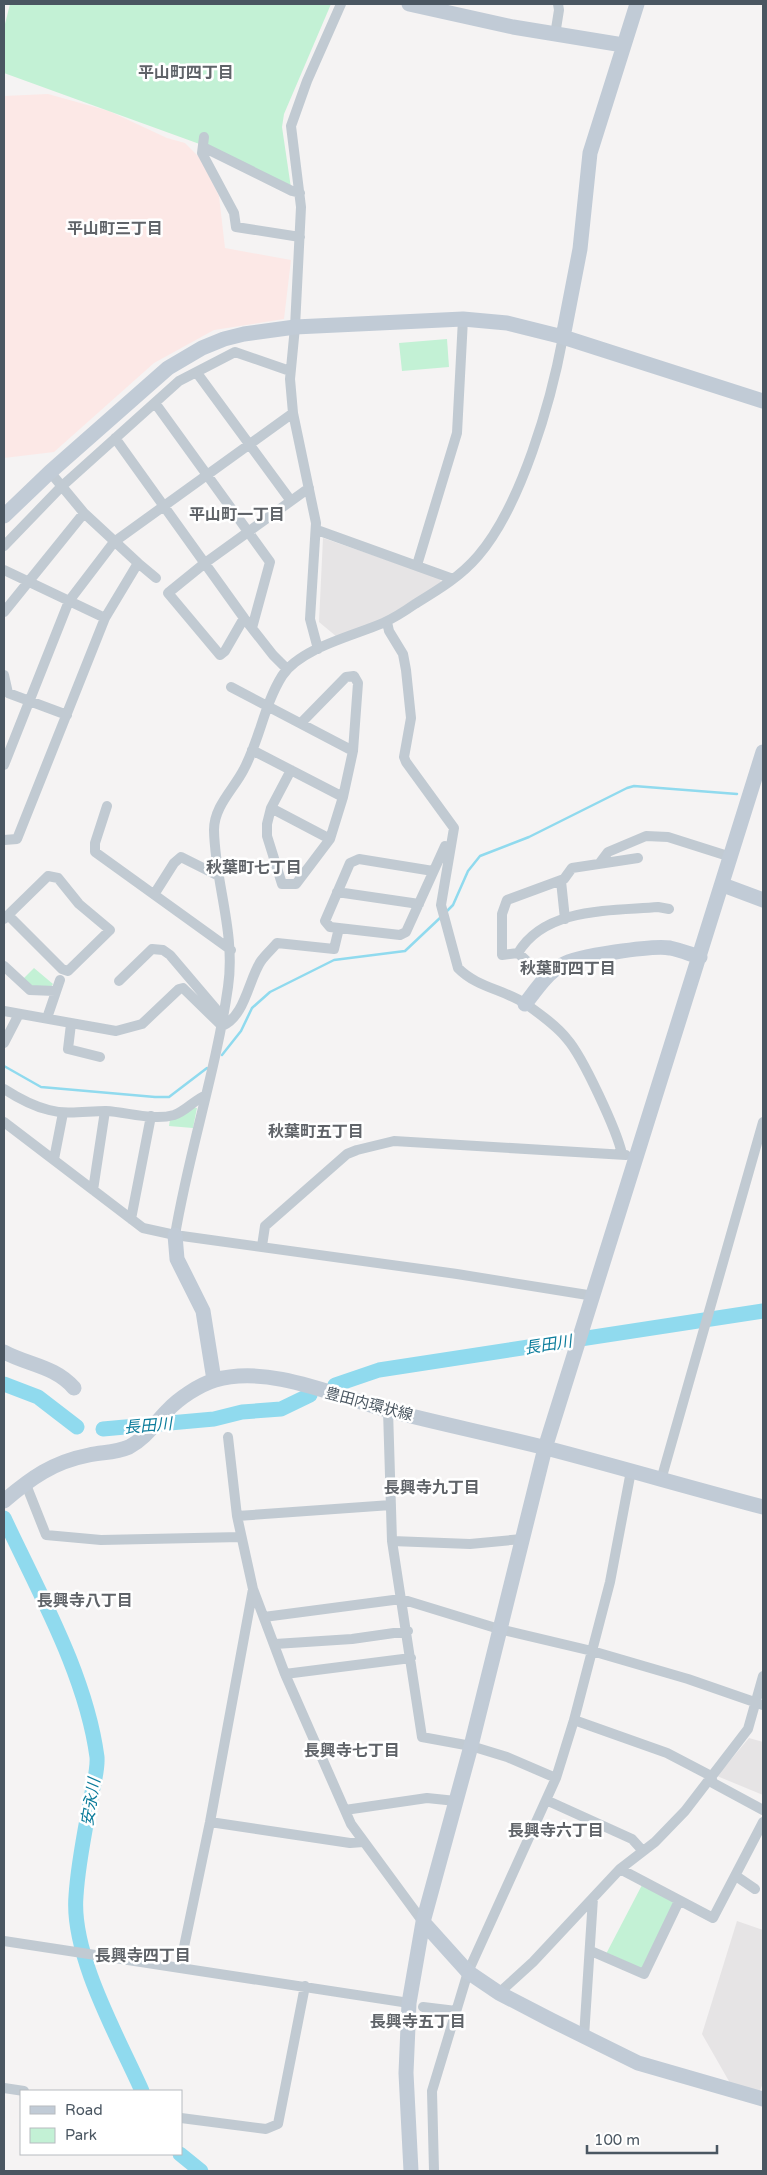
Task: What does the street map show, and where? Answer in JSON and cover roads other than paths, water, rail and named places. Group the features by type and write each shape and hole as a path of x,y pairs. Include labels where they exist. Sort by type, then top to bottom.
{"street":[{"path":"318,649 310,619 317,530 293,413 290,371 296,327 300,236 300,193 291,137 293,118 341,4"},
{"path":"409,4 555,35 623,45"},
{"path":"555,35 560,4"},
{"path":"214,1380 203,1311 177,1259 175,1235 182,1196 223,1022 229,984 231,950 214,836 215,817 244,770 267,705 287,669 318,649 387,622 442,588 478,555 493,535 519,485 556,375 580,249 590,153 637,4"},
{"path":"300,193 292,191 203,142 202,153 234,213 236,227 300,236"},
{"path":"417,565 457,433 463,319"},
{"path":"4,516 50,472 157,377 179,362 224,339 296,327 463,319 507,323 563,337 763,401"},
{"path":"4,546 61,487 179,381 235,352 290,371"},
{"path":"197,373 291,501"},
{"path":"155,403 270,562 252,628"},
{"path":"4,765 68,601 114,542 293,413"},
{"path":"115,438 244,618 272,655 287,669"},
{"path":"50,472 84,513 156,578"},
{"path":"244,618 225,651 220,655 168,593 205,563 309,488"},
{"path":"4,612 84,513"},
{"path":"317,530 453,579"},
{"path":"4,840 17,839 105,618 138,563"},
{"path":"4,570 105,618"},
{"path":"387,622 389,631 400,646 405,662 411,718 404,757 454,828 441,900 441,911 456,962 464,974 525,1004 567,1039 575,1050 614,1132 629,1156"},
{"path":"4,675 8,693 67,716"},
{"path":"291,770 271,808 266,836 282,884 296,884 330,839 354,751 358,683 354,676 346,677 301,723"},
{"path":"231,687 354,751"},
{"path":"252,750 343,797"},
{"path":"411,2171 406,2073 416,2005 423,1922 471,1746 545,1448 594,1296 629,1156 700,957 763,752"},
{"path":"107,806 95,842 96,852 231,950"},
{"path":"271,808 330,839"},
{"path":"599,864 608,852 646,836 668,837 731,857"},
{"path":"433,871 359,860 350,863 325,921 330,927 400,935 406,932 445,846"},
{"path":"154,893 174,863 181,857 219,876"},
{"path":"546,978 518,953 502,954 502,914 507,900 561,881 572,868 638,858"},
{"path":"48,876 58,878 79,904 110,930 68,971 62,969 6,917 48,876"},
{"path":"561,881 565,919"},
{"path":"722,885 763,900"},
{"path":"337,892 419,904"},
{"path":"518,953 524,943 542,926 575,915 658,907 669,909"},
{"path":"4,1011 71,1024 115,1030 142,1024 183,988 223,1022 230,1023 244,1000 260,962 277,944 334,949 339,928"},
{"path":"525,1004 546,978 560,965 587,956 654,947 671,948 700,957"},
{"path":"119,981 152,950 162,950 170,955 223,1022"},
{"path":"4,966 30,990 55,991"},
{"path":"47,1018 60,980"},
{"path":"4,1044 20,1014"},
{"path":"71,1024 68,1049 100,1057"},
{"path":"4,1090 31,1105 63,1113 106,1112 151,1116 172,1116 179,1113 194,1100 206,1095"},
{"path":"93,1190 106,1112"},
{"path":"54,1160 63,1113"},
{"path":"131,1219 151,1116"},
{"path":"4,1122 143,1228 175,1235 262,1246 594,1296"},
{"path":"661,1480 763,1122"},
{"path":"262,1246 265,1226 348,1154 376,1144 394,1141 629,1156"},
{"path":"4,1352 47,1368 74,1388"},
{"name":"豊田内環状線","path":"4,1501 21,1486 58,1464 90,1455 110,1454 130,1446 147,1434 168,1409 185,1396 214,1380 261,1376 305,1386 388,1410 545,1448 763,1507"},
{"path":"388,1410 392,1541 408,1631 422,1737 471,1746 507,1757 556,1778"},
{"path":"228,1437 241,1537 253,1589 285,1674 345,1810 363,1842 423,1922 468,1972 499,1993 638,2063 763,2099"},
{"path":"434,2171 432,2091 468,1972 556,1778 574,1720 610,1582 631,1471"},
{"path":"21,1486 46,1535 101,1540 241,1537"},
{"path":"238,1516 391,1505"},
{"path":"392,1541 470,1544 522,1539"},
{"path":"180,1966 210,1822 253,1589"},
{"path":"264,1618 401,1598 500,1629 592,1651 760,1704"},
{"path":"275,1644 352,1639 408,1631"},
{"path":"285,1674 411,1658"},
{"path":"499,1993 533,1962 620,1869 642,1850 655,1842 686,1811 748,1728 760,1704 763,1676"},
{"path":"574,1720 667,1754 711,1776 713,1783 763,1810"},
{"path":"345,1810 427,1798 456,1801"},
{"path":"546,1800 632,1839 642,1850"},
{"path":"210,1822 350,1843 363,1842"},
{"path":"620,1869 713,1918 763,1822"},
{"path":"736,1876 756,1889"},
{"path":"584,2037 593,1898"},
{"path":"591,1951 644,1974 679,1901"},
{"path":"4,1941 180,1966 456,2011"},
{"path":"182,2118 266,2129 278,2124 305,1986"},
{"path":"4,2088 20,2090"}],"waterway":[{"path":"447,911 453,905 468,871 480,856 529,837 627,788 634,786 737,794"},
{"path":"222,1055 241,1031 252,1008 270,992 334,960 405,951 441,917"},
{"path":"4,1066 41,1087 155,1097 169,1097 207,1068"},
{"name":"長田川","path":"335,1385 379,1370 763,1311"},
{"name":"長田川","path":"4,1384 38,1397 77,1427"},
{"name":"長田川","path":"103,1429 214,1419 242,1412 281,1409 310,1395"},
{"name":"安永川","path":"4,1518 46,1605 72,1665 91,1726 97,1767 78,1871 76,1919 88,1969 109,2021 142,2090"},
{"name":"安永川","path":"181,2155 201,2171"}],"district":[{"name":"平山町四丁目","path":"186,72"},
{"name":"平山町三丁目","path":"115,228"},
{"name":"平山町一丁目","path":"237,514"},
{"name":"秋葉町七丁目","path":"254,867"},
{"name":"秋葉町四丁目","path":"568,968"},
{"name":"秋葉町五丁目","path":"316,1131"},
{"name":"長興寺九丁目","path":"432,1487"},
{"name":"長興寺八丁目","path":"85,1600"},
{"name":"長興寺七丁目","path":"352,1750"},
{"name":"長興寺六丁目","path":"556,1830"},
{"name":"長興寺四丁目","path":"143,1955"},
{"name":"長興寺五丁目","path":"418,2021"}]}
